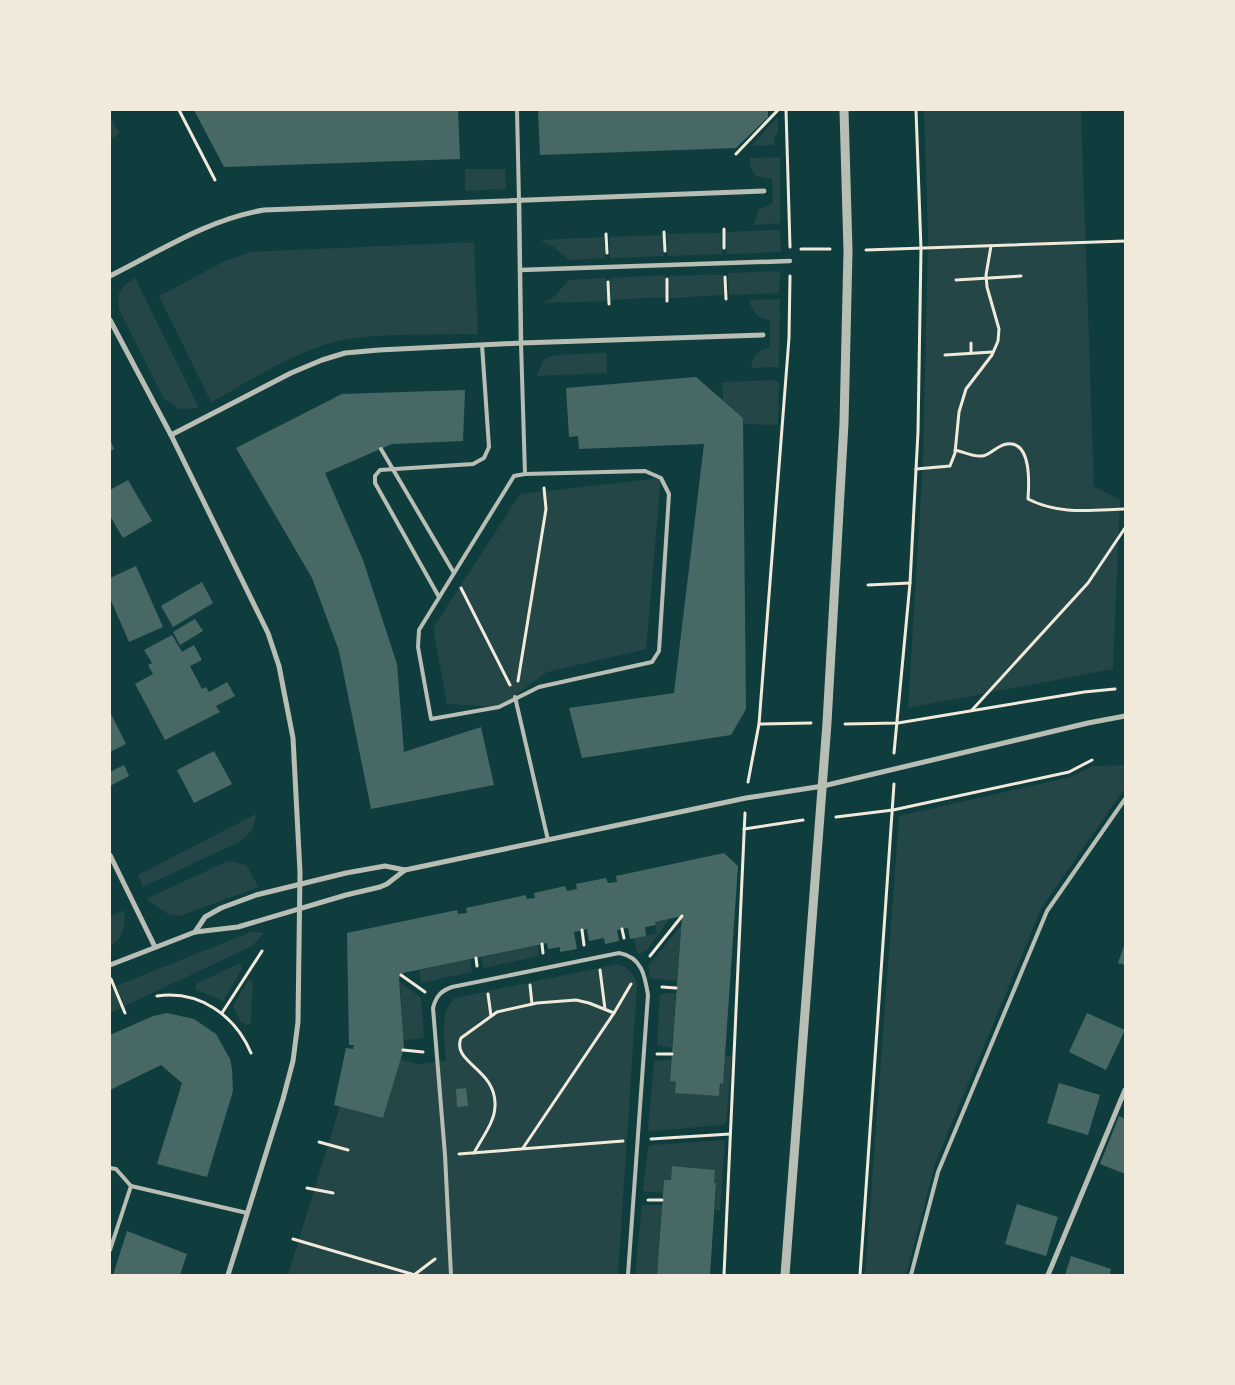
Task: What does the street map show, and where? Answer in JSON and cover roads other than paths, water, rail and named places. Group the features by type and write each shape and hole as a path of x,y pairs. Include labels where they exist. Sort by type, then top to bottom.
{"street":[{"path":"785,1275 822,786 844,423 848,251 844,110"},
{"path":"110,276 217,222 239,214 264,210 764,190"},
{"path":"519,201 521,343"},
{"path":"520,270 790,261"},
{"path":"110,320 171,435 268,633 279,666 293,738 300,883 298,1022 293,1061 283,1099 228,1275"},
{"path":"171,435 322,360 345,354 379,350 521,343 763,335"},
{"path":"195,932 205,917 221,908 256,894 300,883 385,866 405,870 746,798 822,786 1088,723 1125,716"},
{"path":"110,855 155,946"},
{"path":"110,965 195,932 238,927 387,884 405,870"},
{"path":"1048,1275 1125,1090"}],"lane":[{"path":"517,110 519,201"},
{"path":"521,343 525,474"},
{"path":"439,597 376,483 375,476 380,470 473,464 484,458 489,446 482,345"},
{"path":"381,449 454,573"},
{"path":"645,471 661,478 669,494 659,651 652,662 539,687 499,707 430,719 418,647 419,630 514,476 525,474 645,471"},
{"path":"516,697 548,840"},
{"path":"911,1275 938,1172 1047,911 1125,799"},
{"path":"451,1275 445,1155 433,1008 435,999 442,991 447,989 619,954 626,955 638,962 648,995 628,1275"},
{"path":"110,1168 116,1169 131,1186 247,1213"},
{"path":"110,1250 131,1186"}]}
